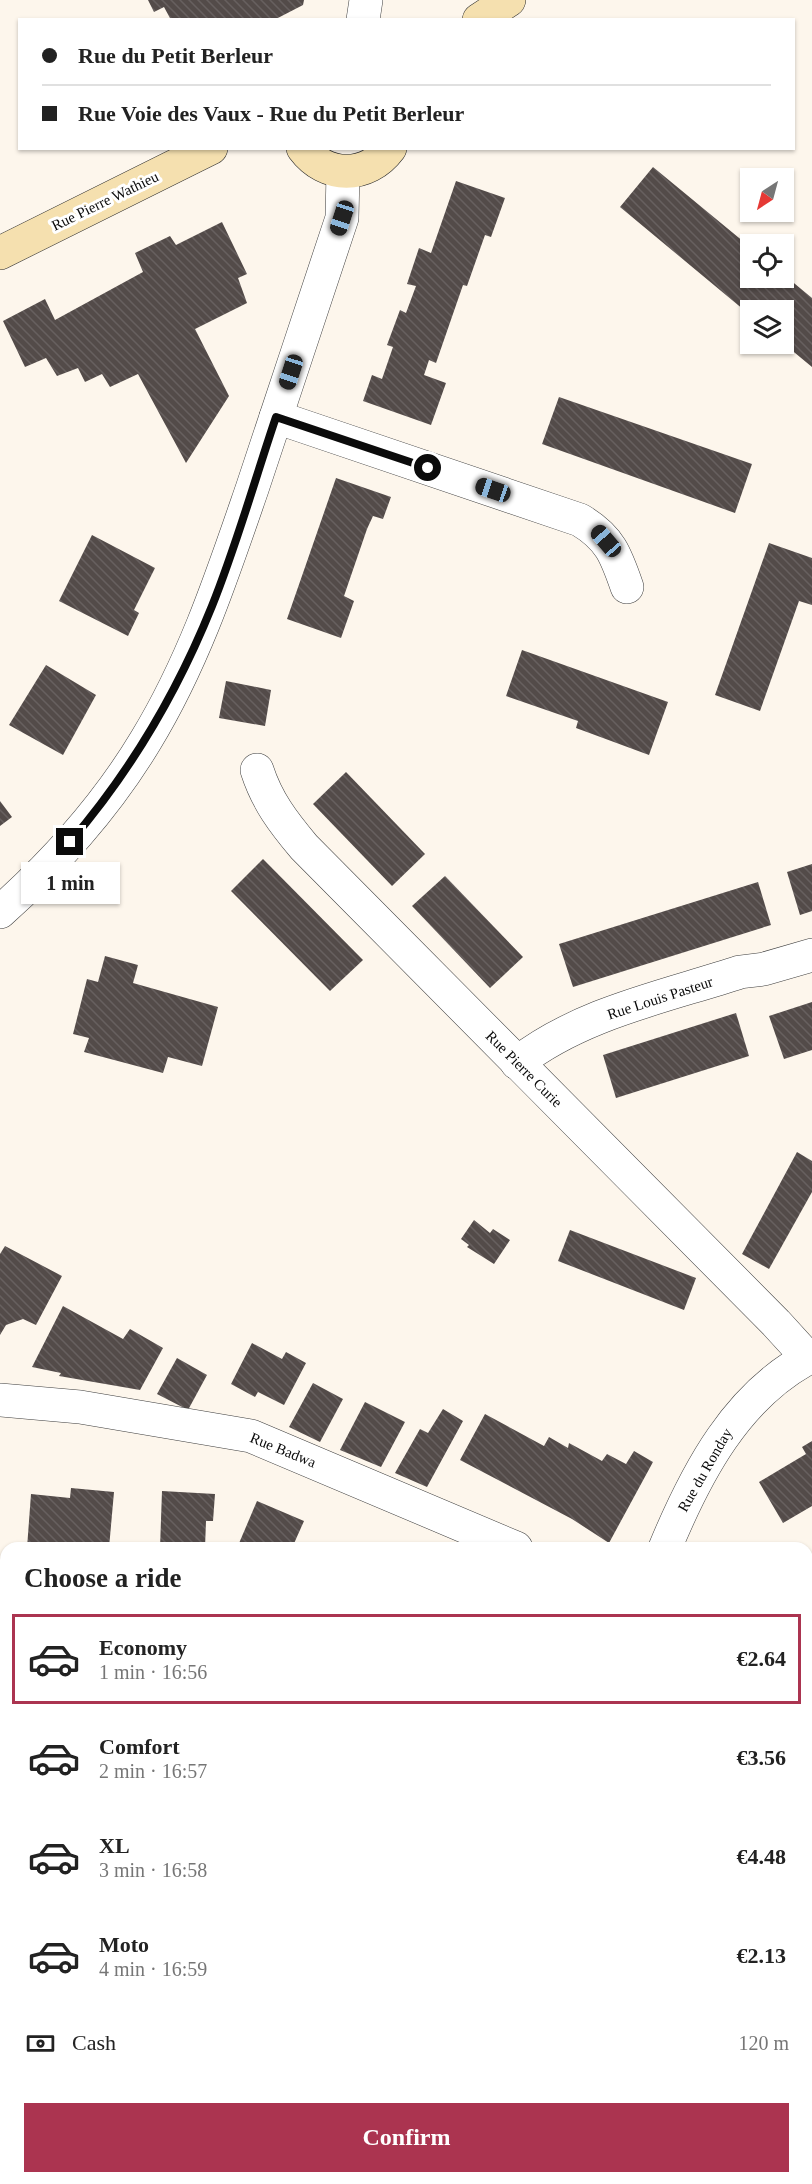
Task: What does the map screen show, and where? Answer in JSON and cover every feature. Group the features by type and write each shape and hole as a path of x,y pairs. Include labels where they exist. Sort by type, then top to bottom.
{"street":[{"path":"363,18 366,0"},
{"path":"482,18 509,0"},
{"name":"Rue Pierre Wathieu","path":"0,253 207,150"},
{"path":"287,150 306,154 324,168 343,172 360,171 382,159 389,150"},
{"path":"0,912 40,877 123,777 161,714 212,605 342,218 343,172"},
{"path":"276,417 580,520 597,530 615,551 627,587"},
{"name":"Rue Pierre Curie","path":"257,770 265,794 280,819 304,847 810,1357"},
{"name":"Rue Louis Pasteur","path":"518,1063 554,1036 587,1021 740,972 764,969 812,955"},
{"name":"Rue du Ronday","path":"668,1542 695,1482 736,1418 776,1380 810,1357"},
{"name":"Rue Badwa","path":"0,1400 80,1407 251,1436 502,1542"}],"building":[{"path":"148,0 304,0 303,5 278,18 170,18 164,7 154,12"},
{"path":"653,167 740,239 740,288 794,288 794,283 812,298 812,367 794,352 794,300 740,300 740,307 620,207"},
{"path":"456,181 505,198 491,237 485,235 467,286 463,285 436,363 429,360 424,375 446,383 431,425 363,401 372,375 382,379 393,347 387,345 400,310 406,313 416,286 407,284 419,248 431,253"},
{"path":"222,222 247,274 238,278 247,303 195,329 229,396 186,463 138,374 110,387 102,374 85,382 78,368 57,376 46,358 25,367 3,321 45,299 55,320 143,272 135,253 170,236 176,245"},
{"path":"559,397 752,464 735,513 542,444"},
{"path":"336,478 391,497 383,519 373,516 367,529 344,596 354,601 341,638 287,619"},
{"path":"92,535 155,568 134,610 139,613 128,636 59,601"},
{"path":"769,543 812,558 812,605 799,601 760,711 715,695"},
{"path":"522,650 668,702 649,755 576,728 578,721 506,696"},
{"path":"46,665 96,695 63,755 9,725"},
{"path":"226,681 271,690 265,726 219,718"},
{"path":"346,772 425,854 392,886 313,804"},
{"path":"0,801 12,817 0,826"},
{"path":"263,859 363,960 330,991 231,891"},
{"path":"812,864 812,911 800,915 787,872"},
{"path":"445,876 523,957 490,988 412,906"},
{"path":"758,882 771,925 573,987 559,944"},
{"path":"105,956 138,965 133,983 218,1007 202,1066 168,1057 163,1073 84,1052 89,1038 73,1034 87,979 98,982"},
{"path":"812,1002 812,1050 784,1059 769,1016"},
{"path":"736,1013 749,1056 616,1098 603,1055"},
{"path":"797,1152 812,1161 812,1192 769,1269 742,1254"},
{"path":"474,1220 490,1233 493,1229 510,1240 494,1264 467,1247 469,1245 461,1239"},
{"path":"570,1230 696,1278 684,1310 558,1261"},
{"path":"5,1246 62,1276 36,1325 23,1319 6,1325 0,1335 0,1254"},
{"path":"63,1306 123,1339 130,1329 163,1348 140,1390 59,1376 61,1373 32,1367"},
{"path":"252,1343 282,1359 286,1352 306,1363 284,1405 258,1392 255,1397 231,1384"},
{"path":"177,1358 207,1375 188,1410 157,1394"},
{"path":"313,1383 343,1399 320,1442 289,1427"},
{"path":"365,1402 405,1422 381,1467 340,1450"},
{"path":"443,1409 463,1421 427,1487 395,1473 420,1429 428,1433"},
{"path":"485,1414 544,1446 549,1437 568,1448 569,1443 602,1461 607,1454 626,1464 634,1451 653,1462 610,1542 607,1542 572,1519 460,1460"},
{"path":"812,1441 812,1506 783,1523 759,1482 806,1454 802,1447"},
{"path":"71,1488 114,1492 110,1542 27,1542 31,1494 70,1498"},
{"path":"162,1491 215,1494 213,1521 206,1521 205,1542 160,1542"},
{"path":"257,1501 304,1521 295,1542 240,1542"}],"route":[{"path":"70,842 123,777 174,690 212,605 276,417 428,468"}]}
